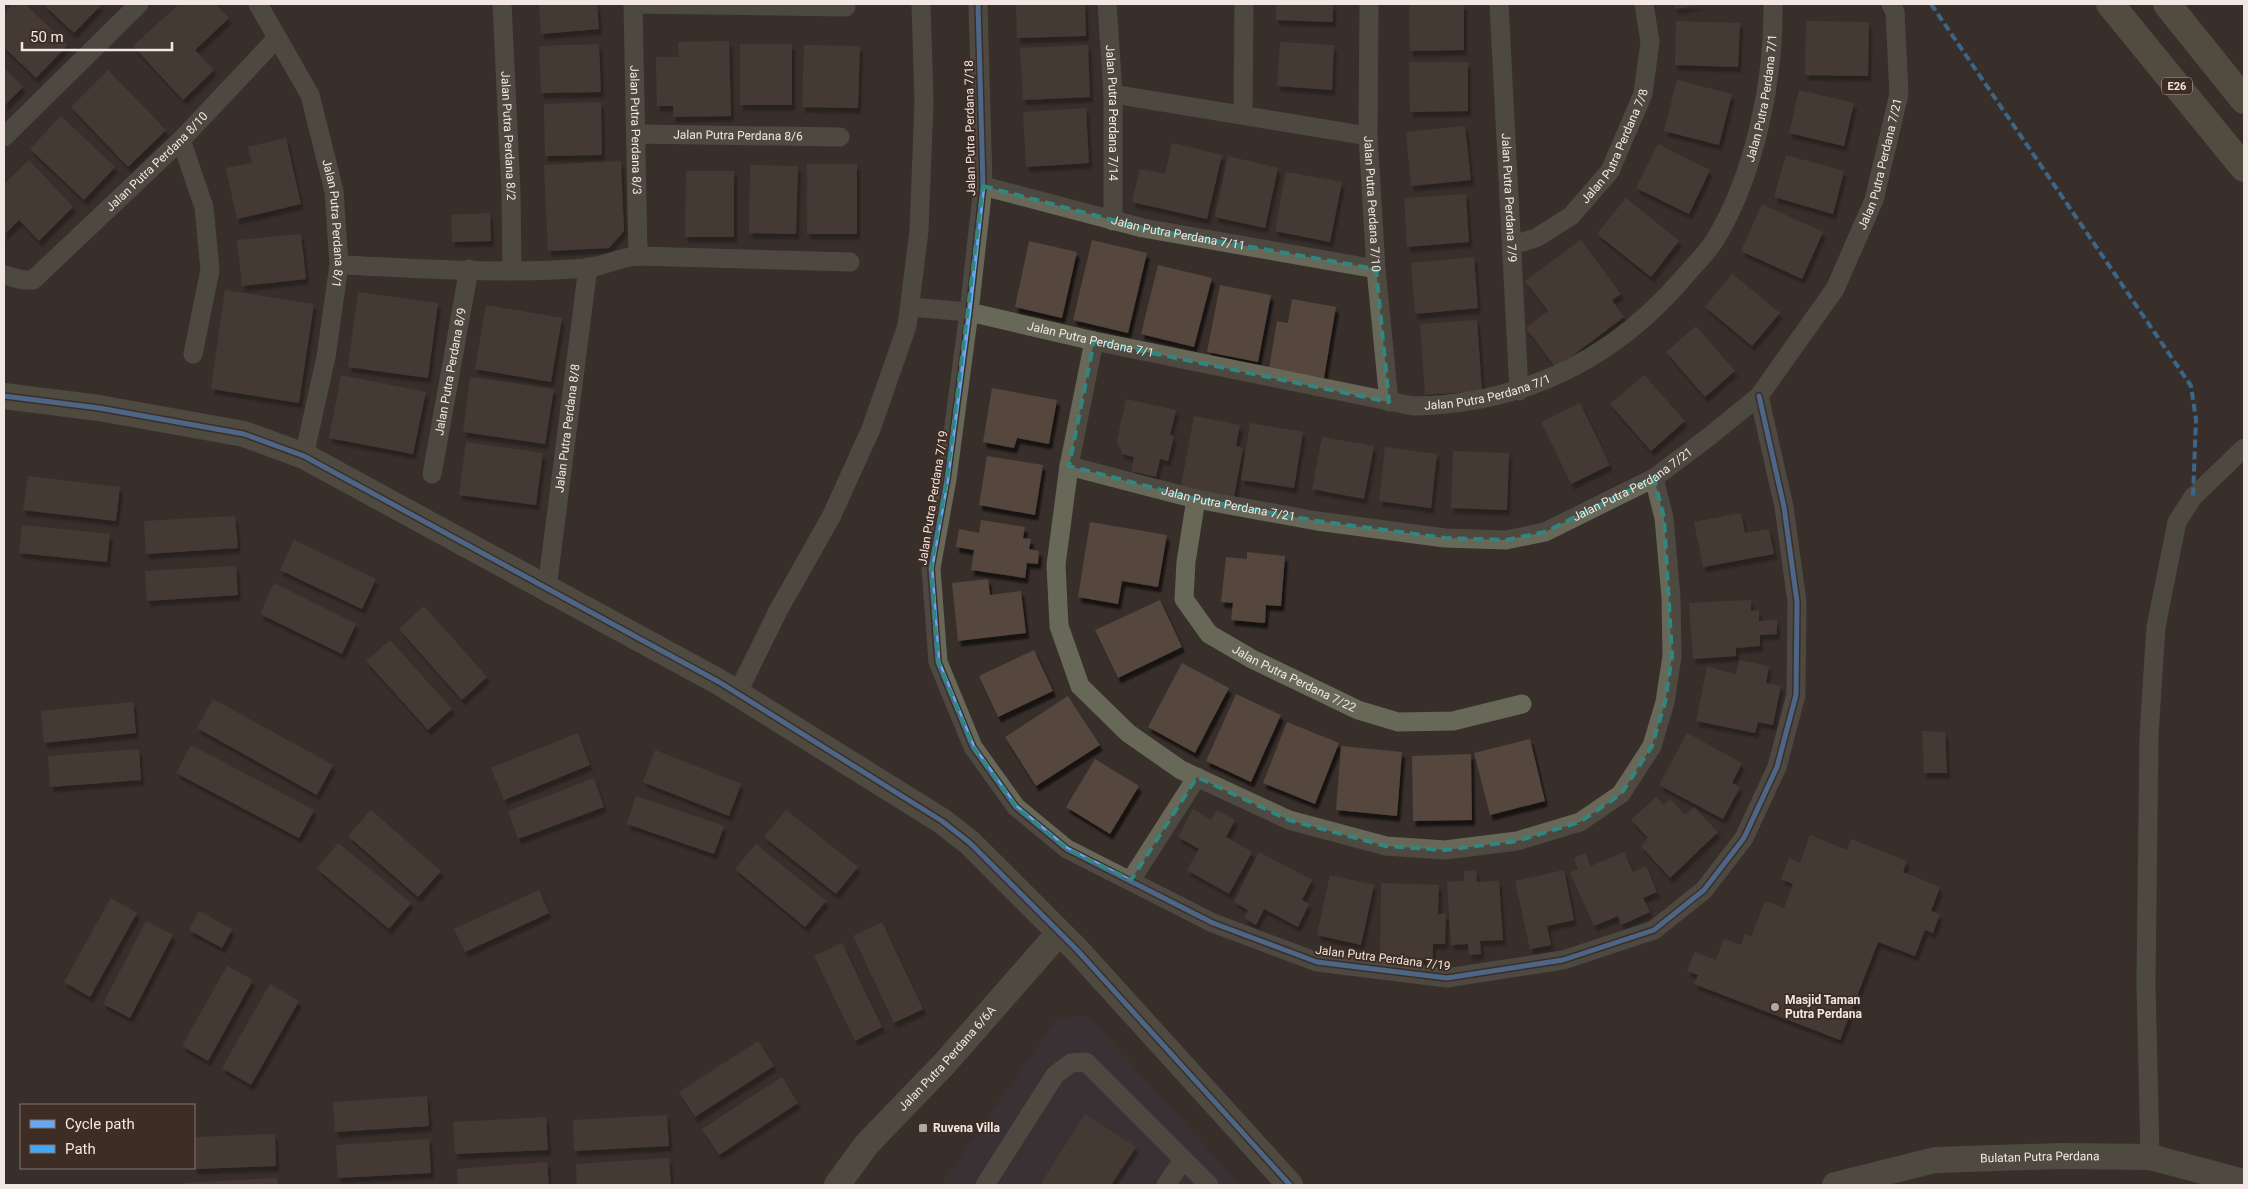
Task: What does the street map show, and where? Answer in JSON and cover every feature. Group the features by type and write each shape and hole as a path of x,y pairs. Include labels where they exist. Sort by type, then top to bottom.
{"highway":[{"name":"E26","path":"2110,4 2244,168"},
{"path":"2167,4 2244,100"}],"street":[{"path":"4,137 139,4"},
{"name":"Jalan Putra Perdana 8/1","path":"258,4 310,95 334,191 339,265 326,357 304,456"},
{"name":"Jalan Putra Perdana 8/2","path":"502,4 511,192 512,270"},
{"path":"633,4 846,7"},
{"name":"Jalan Putra Perdana 8/3","path":"633,4 638,256"},
{"path":"737,694 779,609 831,517 871,429 907,326 919,231 924,102 921,4"},
{"name":"Jalan Putra Perdana 7/18","path":"970,312 983,186 978,4"},
{"name":"Jalan Putra Perdana 7/14","path":"1107,4 1113,94 1113,221"},
{"path":"1243,114 1244,4"},
{"name":"Jalan Putra Perdana 7/10","path":"1369,4 1368,136 1376,269 1389,402"},
{"name":"Jalan Putra Perdana 7/9","path":"1499,4 1519,391"},
{"name":"Jalan Putra Perdana 7/8","path":"1512,245 1536,238 1571,216 1610,171 1643,94 1650,42 1644,4"},
{"name":"Jalan Putra Perdana 7/1","path":"910,306 970,312 1094,341 1413,406 1449,405 1519,391 1553,378 1622,338 1672,291 1715,241 1748,168 1767,90 1773,4"},
{"name":"Jalan Putra Perdana 7/21","path":"1069,466 1196,499 1317,521 1445,538 1506,540 1545,532 1654,478 1759,396 1835,289 1874,200 1899,94 1895,12 1891,4"},
{"name":"Jalan Putra Perdana 8/10","path":"4,274 23,280 33,280 181,140 277,38"},
{"path":"1113,94 1368,136"},
{"name":"Jalan Putra Perdana 8/6","path":"636,134 840,137"},
{"path":"181,140 204,207 210,270 193,354"},
{"name":"Jalan Putra Perdana 7/11","path":"983,186 1113,221 1276,253 1376,269"},
{"path":"339,265 512,270 588,268 625,256 850,262"},
{"name":"Jalan Putra Perdana 8/8","path":"547,588 588,268"},
{"name":"Jalan Putra Perdana 8/9","path":"432,474 469,269"},
{"name":"Jalan Putra Perdana 7/19","path":"970,312 947,480 931,568 938,662 973,746 1016,807 1066,848 1213,924 1317,962 1447,978 1563,960 1654,930 1704,890 1744,838 1778,767 1796,695 1797,602 1784,507 1759,396"},
{"path":"1094,341 1069,466 1056,565 1058,626 1080,686 1128,733 1181,770 1289,820 1386,846 1445,850 1517,841 1580,822 1620,794 1652,746 1665,702 1672,656 1671,597 1664,518 1654,478"},
{"path":"4,396 99,408 244,434 304,456 737,694 942,821 970,843 1059,933 1290,1185"},
{"path":"2150,1157 2146,982 2149,734 2156,627 2177,522 2193,497 2244,448"},
{"name":"Jalan Putra Perdana 7/22","path":"1196,499 1186,562 1184,599 1209,634 1252,659 1358,710 1398,722 1453,721 1522,704"},
{"path":"1131,880 1197,777"},
{"name":"Jalan Putra Perdana 6/6A","path":"837,1185 867,1144 945,1064 1059,933"},
{"path":"985,1185 1055,1075 1071,1064 1086,1062 1209,1185"},
{"name":"Bulatan Putra Perdana","path":"1835,1185 1935,1160 2060,1156 2150,1157 2244,1182"},
{"path":"1166,1185 1183,1160"}],"highlighted area":[{"path":"983,186 1143,228 1376,269 1389,402 1094,341 1069,466 1196,499 1317,521 1445,538 1506,540 1545,532 1654,478 1664,518 1672,656 1665,702 1652,746 1621,794 1580,822 1517,841 1445,850 1386,846 1289,820 1197,777 1131,880 1067,849 1016,807 973,747 938,662 931,568 947,479"}],"shaded area":[{"path":"1087,1015 1240,1185 941,1185 1057,1019"}],"building":[{"path":"13,4 25,4 68,45 36,78 4,47 4,14"},
{"path":"43,4 102,4 74,33"},
{"path":"179,4 215,4 229,18 195,50 214,70 183,100 133,46"},
{"path":"539,4 597,4 599,29 541,34"},
{"path":"1016,4 1085,4 1086,36 1017,38"},
{"path":"1276,4 1333,4 1333,22 1276,20"},
{"path":"1409,4 1464,4 1464,50 1410,51"},
{"path":"1674,4 1699,4 1699,5 1675,9"},
{"path":"1676,21 1740,23 1738,67 1675,65"},
{"path":"1806,21 1869,22 1868,76 1805,75"},
{"path":"729,41 731,116 673,117 673,106 657,106 656,57 679,57 678,42"},
{"path":"1280,42 1334,45 1332,90 1277,86"},
{"path":"599,44 601,92 541,93 539,46"},
{"path":"740,44 792,44 792,105 740,105"},
{"path":"804,45 860,46 858,108 802,107"},
{"path":"1088,45 1090,97 1023,100 1020,48"},
{"path":"1409,62 1468,62 1468,111 1410,112"},
{"path":"4,68 23,87 4,106"},
{"path":"108,70 166,130 128,167 71,107"},
{"path":"1677,80 1732,94 1719,145 1664,131"},
{"path":"1799,90 1854,103 1844,146 1789,133"},
{"path":"601,102 602,155 545,156 544,104"},
{"path":"1086,108 1089,163 1026,167 1023,112"},
{"path":"61,116 115,167 84,200 30,149"},
{"path":"1465,126 1471,180 1411,186 1406,132"},
{"path":"286,138 301,204 237,219 226,168 252,163 248,147"},
{"path":"1172,143 1222,155 1207,219 1132,202 1140,169 1165,174"},
{"path":"1658,144 1710,170 1689,214 1636,188"},
{"path":"1786,155 1844,171 1833,214 1774,197"},
{"path":"1228,156 1278,168 1265,228 1215,217"},
{"path":"29,160 73,207 39,241 19,220 4,235 4,184"},
{"path":"621,161 624,231 609,248 548,251 544,165"},
{"path":"807,164 857,164 857,234 807,234"},
{"path":"750,165 798,166 796,234 749,233"},
{"path":"686,171 734,171 734,237 685,237"},
{"path":"1286,172 1342,182 1330,242 1275,231"},
{"path":"1466,194 1469,242 1407,247 1404,198"},
{"path":"1626,198 1679,241 1651,277 1597,234"},
{"path":"1762,204 1823,232 1802,279 1741,251"},
{"path":"490,213 491,241 452,242 451,215"},
{"path":"301,234 306,279 242,286 237,240"},
{"path":"1092,240 1147,253 1128,333 1073,320"},
{"path":"1581,240 1621,294 1612,300 1624,317 1556,368 1526,328 1548,311 1525,281"},
{"path":"1029,241 1077,252 1062,318 1015,307"},
{"path":"1474,257 1478,308 1415,314 1411,263"},
{"path":"1158,265 1212,278 1194,347 1141,334"},
{"path":"1732,274 1780,313 1752,346 1705,307"},
{"path":"1220,285 1271,295 1258,362 1207,352"},
{"path":"225,290 314,304 299,403 211,389"},
{"path":"358,292 438,303 428,378 348,367"},
{"path":"1292,299 1336,307 1324,378 1269,369 1277,321 1288,323"},
{"path":"486,305 562,318 551,382 475,369"},
{"path":"1477,320 1482,391 1425,395 1420,324"},
{"path":"1696,326 1735,371 1705,397 1666,352"},
{"path":"341,375 426,392 413,454 329,438"},
{"path":"1644,375 1685,421 1651,451 1610,404"},
{"path":"470,377 554,389 545,444 463,432"},
{"path":"992,388 1057,400 1049,444 1017,438 1014,448 983,442"},
{"path":"1126,399 1176,410 1170,435 1174,436 1168,461 1160,459 1156,477 1131,471 1134,457 1122,454 1117,441"},
{"path":"1580,403 1610,465 1571,484 1541,422"},
{"path":"1194,416 1240,425 1236,446 1243,448 1234,497 1181,487"},
{"path":"1250,423 1303,432 1294,488 1241,480"},
{"path":"1322,437 1374,446 1364,499 1312,489"},
{"path":"466,442 543,453 536,505 459,495"},
{"path":"1385,447 1437,454 1431,508 1379,501"},
{"path":"1453,451 1509,453 1507,510 1451,508"},
{"path":"987,456 1043,465 1035,515 979,505"},
{"path":"28,476 120,487 116,521 23,510"},
{"path":"1741,513 1745,533 1769,529 1774,554 1703,567 1694,522"},
{"path":"235,516 238,548 146,554 144,521"},
{"path":"981,520 1025,527 1023,538 1031,539 1029,549 1039,551 1038,564 1027,563 1025,578 971,570 974,550 956,547 959,529 979,533"},
{"path":"1090,522 1167,535 1158,587 1122,581 1118,604 1078,597"},
{"path":"22,525 110,534 107,562 19,553"},
{"path":"294,540 376,579 362,609 280,570"},
{"path":"1247,552 1285,556 1281,606 1266,605 1265,623 1231,620 1233,603 1221,602 1226,557 1247,559"},
{"path":"236,566 238,595 147,601 145,571"},
{"path":"988,579 990,595 1021,591 1026,633 958,641 952,583"},
{"path":"274,583 356,624 342,654 260,614"},
{"path":"1160,600 1182,647 1118,678 1095,630"},
{"path":"1751,600 1751,611 1759,610 1759,621 1777,620 1777,634 1760,635 1760,646 1736,648 1736,656 1693,659 1689,603"},
{"path":"424,606 487,677 462,700 399,629"},
{"path":"390,640 452,709 428,730 366,661"},
{"path":"1034,650 1053,691 998,717 979,676"},
{"path":"1739,660 1769,666 1766,683 1781,686 1773,725 1758,722 1755,733 1696,721 1707,667 1736,674"},
{"path":"1182,663 1229,688 1195,753 1148,727"},
{"path":"1236,694 1281,715 1251,782 1206,761"},
{"path":"1068,696 1100,745 1036,786 1005,737"},
{"path":"213,699 333,765 317,795 197,728"},
{"path":"133,702 136,733 44,743 41,711"},
{"path":"1287,722 1339,743 1315,804 1263,783"},
{"path":"1922,731 1945,732 1947,773 1924,773"},
{"path":"578,733 590,765 504,800 491,768"},
{"path":"1687,733 1742,763 1732,783 1740,787 1723,819 1659,785"},
{"path":"1530,739 1545,801 1490,815 1474,753"},
{"path":"191,745 314,810 299,838 176,773"},
{"path":"1341,746 1402,752 1397,816 1336,810"},
{"path":"139,749 141,780 50,787 48,756"},
{"path":"655,750 741,784 729,816 643,782"},
{"path":"1471,754 1472,820 1413,821 1412,756"},
{"path":"1095,759 1139,786 1110,834 1066,807"},
{"path":"594,778 604,807 518,839 508,811"},
{"path":"636,796 724,826 714,854 627,824"},
{"path":"1656,797 1664,805 1670,799 1685,815 1694,807 1718,832 1670,878 1641,846 1648,838 1631,820"},
{"path":"1193,809 1211,820 1217,810 1235,820 1226,837 1252,852 1229,894 1187,870 1199,849 1178,837"},
{"path":"371,810 441,871 418,897 348,836"},
{"path":"786,810 858,867 836,894 764,837"},
{"path":"1810,835 1847,850 1851,839 1907,861 1903,872 1940,887 1931,911 1940,914 1933,933 1925,930 1915,956 1878,942 1840,1040 1694,984 1698,975 1687,971 1695,952 1716,960 1724,939 1741,945 1745,934 1751,937 1765,901 1784,908 1793,884 1781,879 1789,858 1800,863"},
{"path":"338,843 411,903 389,929 317,869"},
{"path":"756,844 826,901 805,927 735,869"},
{"path":"1259,852 1312,880 1302,900 1309,904 1298,927 1264,909 1256,925 1244,918 1248,910 1234,902"},
{"path":"1624,852 1633,872 1646,866 1657,892 1643,898 1650,912 1621,925 1618,916 1594,926 1570,873 1578,869 1574,858 1585,853 1591,866"},
{"path":"1476,870 1477,882 1499,881 1503,940 1480,941 1481,954 1469,955 1468,944 1451,945 1447,882 1464,881 1464,871"},
{"path":"1564,870 1574,920 1547,926 1551,945 1530,949 1515,881"},
{"path":"1330,875 1374,885 1361,945 1317,935"},
{"path":"1381,883 1439,885 1438,914 1446,914 1445,944 1433,944 1433,959 1380,958"},
{"path":"539,890 549,913 465,952 454,929"},
{"path":"111,898 137,913 90,997 64,982"},
{"path":"199,911 232,929 222,948 189,930"},
{"path":"146,921 173,935 130,1018 103,1004"},
{"path":"882,922 923,1009 894,1023 853,936"},
{"path":"842,943 882,1027 855,1041 814,956"},
{"path":"227,966 253,980 208,1061 182,1046"},
{"path":"270,984 299,1001 251,1085 222,1068"},
{"path":"758,1041 774,1066 695,1117 679,1092"},
{"path":"782,1077 798,1103 719,1155 702,1129"},
{"path":"427,1096 429,1126 335,1132 333,1102"},
{"path":"1085,1114 1136,1147 1111,1185 1040,1185"},
{"path":"667,1115 669,1146 574,1151 573,1120"},
{"path":"546,1117 548,1150 455,1154 453,1122"},
{"path":"275,1134 276,1166 195,1169 195,1137"},
{"path":"429,1139 431,1173 338,1178 336,1145"},
{"path":"669,1158 671,1185 577,1185 576,1164"},
{"path":"547,1162 549,1185 458,1185 457,1169"},
{"path":"277,1178 278,1185 185,1185 185,1183"}],"marked path":[{"path":"1931,4 2191,386 2196,419 2193,497"}],"cycle path":[{"path":"978,4 983,186 947,479 931,568 938,662 973,747 1016,807 1067,849 1213,923 1317,962 1447,978 1563,960 1654,930 1704,890 1744,838 1777,767 1796,695 1797,602 1784,507 1759,396"},
{"path":"4,396 99,408 244,434 304,456 719,682 942,821 970,843 1078,951 1290,1185"}],"place":[{"name":"Masjid Taman Putra Perdana","path":"1775,1007"},
{"name":"Ruvena Villa","path":"923,1128"}]}
